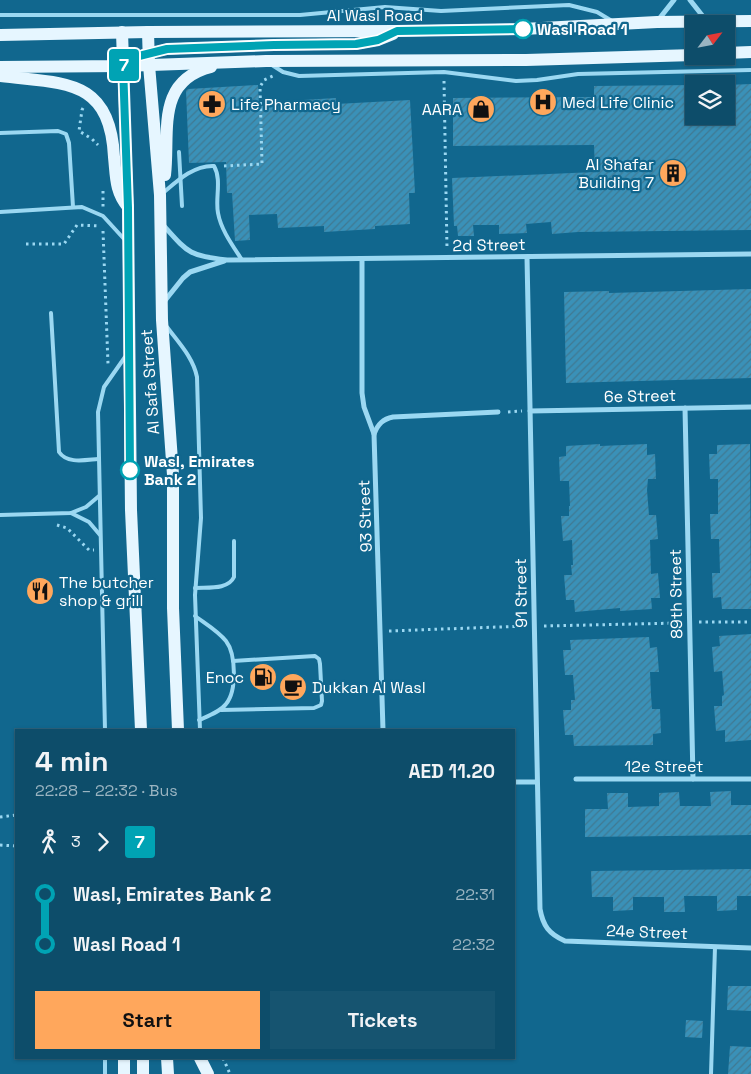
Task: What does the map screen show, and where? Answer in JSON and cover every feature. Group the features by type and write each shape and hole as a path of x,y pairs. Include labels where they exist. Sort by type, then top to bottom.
{"main road":[{"name":"Al Wasl Road","path":"735,20 748,19"},
{"name":"Al Wasl Road","path":"0,35 122,32 523,29 685,22"},
{"path":"0,67 123,66 148,59 167,49 356,44 378,40 397,31"},
{"name":"Al Safa Street","path":"122,32 129,245 131,510 141,729"},
{"name":"Al Safa Street","path":"148,32 148,59 160,195 162,320 173,475 173,608 178,729"},
{"path":"735,53 751,52"},
{"path":"148,59 231,62 526,60 685,55"},
{"path":"160,195 166,169 166,121 173,95 181,84 203,69 231,62"},
{"path":"0,76 67,84 79,89 92,98 101,108 112,130 117,189 128,208"},
{"path":"124,1059 124,1074"},
{"path":"143,1059 143,1074"},
{"path":"167,1059 168,1074"},
{"path":"196,1059 196,1074"},
{"path":"200,1059 208,1074"}],"street":[{"path":"656,22 665,14 674,0"},
{"path":"690,0 701,15"},
{"name":"2d Street","path":"161,223 179,243 194,254 227,260 751,254"},
{"name":"91 Street","path":"526,257 536,782 540,909 546,928"},
{"name":"93 Street","path":"362,259 362,393 366,414 374,434 383,729"},
{"name":"2d Street","path":"162,305 190,272 227,260"},
{"name":"6e Street","path":"530,411 751,407"},
{"name":"89th Street","path":"685,408 693,779"},
{"path":"374,434 381,422 386,418 498,412"},
{"name":"12e Street","path":"576,779 751,779"},
{"path":"515,782 536,782"},
{"name":"24e Street","path":"546,928 554,936 571,942 751,948"}],"lane":[{"path":"0,15 308,14 385,7 458,11 569,5 597,12 616,24"},
{"path":"266,61 283,72 299,76 444,72 516,81 578,74 751,70"},
{"path":"0,133 58,131 66,134 69,143 73,206"},
{"path":"179,152 182,206"},
{"path":"160,195 180,178 206,166 214,166 218,175 218,212 220,220 242,260"},
{"path":"0,212 73,206 92,210 103,216 129,245"},
{"path":"51,313 59,452 62,456 71,460 98,459"},
{"path":"162,320 189,356 197,376 201,518 195,588 195,616 200,729"},
{"path":"105,729 98,412 101,395 108,380 129,351"},
{"path":"0,515 71,513 86,507 99,496"},
{"path":"71,513 88,522 102,537"},
{"path":"195,588 225,586 232,581 234,577 234,541"},
{"path":"195,616 217,632 226,641 232,653 231,697 221,710"},
{"path":"199,720 221,710 314,708 321,705 320,664 319,659 315,656 233,661"},
{"path":"711,1074 715,947"},
{"path":"105,1074 106,1059"}],"path":[{"path":"214,166 262,164 260,87 264,80 283,72"},
{"path":"444,72 447,258"},
{"path":"26,244 64,244 78,225 103,226"},
{"path":"498,412 530,411"},
{"path":"51,525 67,528 89,550 102,550"},
{"path":"381,631 689,622 751,622"},
{"path":"0,817 15,815"},
{"path":"0,845 15,846"},
{"path":"223,1059 230,1074"}],"building":[{"path":"751,84 751,230 552,234 551,222 526,224 527,233 499,234 499,225 473,225 474,236 458,236 457,226 454,226 452,178 595,172 594,145 453,146 453,98 594,97 594,86 685,85 685,125 735,125 735,85"},
{"path":"258,85 259,106 303,104 303,100 336,98 336,104 410,100 415,193 409,193 410,224 375,226 375,229 324,232 324,226 278,228 277,214 249,215 250,240 235,241 232,193 227,193 226,162 189,163 186,91 188,89"},
{"path":"751,289 751,378 566,383 564,292 609,291 609,293"},
{"path":"600,444 600,446 647,444 647,455 655,454 656,479 648,479 647,490 649,515 656,515 658,539 650,540 651,574 658,573 660,598 651,598 652,609 620,611 620,608 575,612 574,600 566,600 564,575 572,575 572,540 563,541 561,516 569,516 569,481 560,481 559,457 566,456 566,446"},
{"path":"750,444 751,609 722,609 721,597 713,598 712,573 720,573 719,539 711,539 710,514 718,514 718,479 710,479 709,454 717,454 717,445"},
{"path":"751,634 751,740 725,742 725,730 716,731 714,706 722,706 722,696 724,695 722,671 714,672 712,647 720,646 719,636"},
{"path":"649,637 650,648 657,647 659,672 650,672 652,709 660,709 661,733 653,734 653,745 574,746 573,735 565,735 563,710 571,710 571,700 575,700 573,675 565,675 563,650 571,650 570,640"},
{"path":"731,791 731,805 751,805 751,835 585,837 585,809 608,809 607,793 628,793 628,807 659,806 659,793 679,792 680,806 711,806 710,792"},
{"path":"751,869 751,896 737,896 737,910 717,911 717,896 684,896 685,912 664,912 664,897 633,897 633,910 613,911 613,897 592,897 591,871"},
{"path":"728,986 751,986 751,1011 727,1010"},
{"path":"686,1020 703,1021 702,1038 685,1037"},
{"path":"730,1046 751,1047 751,1074 728,1074"}],"bus line":[{"name":"7","path":"130,470 128,208 123,66 148,52 167,49 356,44 378,40 397,31 523,29"}],"place":[{"name":"Wasl Road 1","path":"523,29"},
{"name":"Med Life Clinic","path":"543,102"},
{"name":"Life Pharmacy","path":"212,104"},
{"name":"AARA","path":"481,109"},
{"name":"Al Shafar Building 7","path":"673,173"},
{"name":"Wasl, Emirates Bank 2","path":"130,470"},
{"name":"The butcher shop & grill","path":"40,591"},
{"name":"Enoc","path":"263,677"},
{"name":"Dukkan Al Wasl","path":"293,687"}]}
